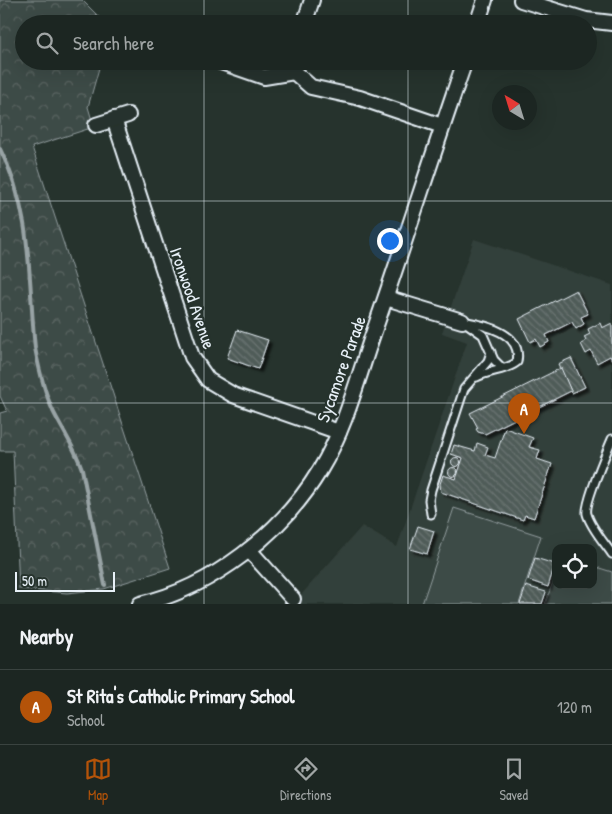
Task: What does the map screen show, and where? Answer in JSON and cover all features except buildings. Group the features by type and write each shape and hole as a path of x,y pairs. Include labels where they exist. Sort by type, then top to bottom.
{"street":[{"path":"307,15 312,0"},
{"path":"480,15 485,0"},
{"path":"521,0 570,15"},
{"path":"597,22 612,24"},
{"path":"244,70 264,77 285,70"},
{"path":"297,70 311,87 360,98 442,126"},
{"name":"Sycamore Parade","path":"140,604 177,593 222,568 249,550 299,500 320,470 339,432 386,298 461,70"},
{"path":"96,125 128,115"},
{"name":"Ironwood Avenue","path":"114,119 192,357 208,380 233,395 339,432"},
{"path":"386,298 462,321"},
{"path":"249,550 293,599"}],"lane":[{"path":"462,321 483,335 494,360 502,368"},
{"path":"462,321 490,326 501,331 513,343 519,354 517,362 510,367 486,372 474,378"},
{"path":"431,514 429,500 431,490 464,389 488,361 491,352"},
{"path":"612,439 586,512 612,554"}],"shaded area":[{"path":"474,239 612,285 612,604 293,604 362,526 397,547 467,342 442,333"}],"green space":[{"path":"0,0 82,0 97,15 15,15 15,70 98,70 88,107 94,127 32,147 170,568 104,589 67,593 19,589 13,451 0,451 0,413 7,411 0,396"},
{"path":"454,508 541,536 519,604 422,604"},
{"path":"597,567 612,572 612,604 545,604 552,584 552,589 597,589"}],"waterway":[{"path":"0,149 11,173 24,222 30,272 35,348 40,372 53,411 82,469 105,585"}],"place":[{"name":"St Rita's Catholic Primary School","path":"524,434"}]}
